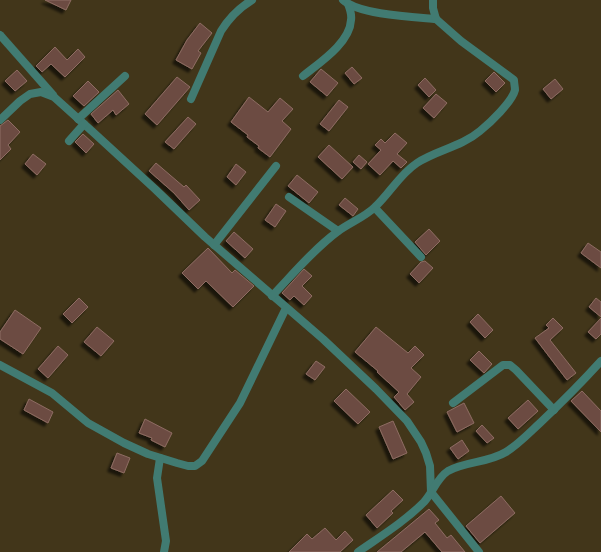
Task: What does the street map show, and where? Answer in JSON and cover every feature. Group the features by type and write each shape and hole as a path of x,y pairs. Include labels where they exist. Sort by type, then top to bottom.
{"street":[{"path":"192,99 226,22 243,5 252,0"},
{"path":"272,296 325,242 338,231 375,208 398,179 418,162 465,142 480,132 505,106 515,89 514,80 461,41 436,18 433,8 433,0"},
{"path":"346,2 356,8 365,10 411,17 436,18"},
{"path":"302,76 332,52 346,34 352,20 351,12 346,2"},
{"path":"0,34 54,97 214,245 323,339 376,388 407,420 426,453 430,466 431,492 479,552"},
{"path":"69,141 81,122 125,76"},
{"path":"0,120 20,101 30,94 41,92 54,97"},
{"path":"214,245 276,166"},
{"path":"289,197 338,231"},
{"path":"375,208 421,257"},
{"path":"0,365 52,393 88,423 130,446 160,458 188,466 195,466 202,461 244,396 286,308"},
{"path":"358,552 395,528 424,501 441,476 448,471 473,462 492,458 506,452 554,410 601,361"},
{"path":"453,403 503,365 510,365 554,410"},
{"path":"160,458 158,478 166,540 164,552"}],"building":[{"path":"45,0 71,0 66,10"},
{"path":"200,23 212,33 198,51 201,53 192,69 176,60 187,40"},
{"path":"55,47 67,60 78,49 85,57 65,77 51,64 42,72 36,66"},
{"path":"352,67 362,78 354,84 345,73"},
{"path":"321,69 338,83 327,96 310,82"},
{"path":"17,70 27,81 15,91 5,81"},
{"path":"494,72 505,83 496,92 485,81"},
{"path":"177,77 190,87 157,125 145,114"},
{"path":"425,78 436,90 429,97 418,85"},
{"path":"555,79 563,89 551,99 543,89"},
{"path":"88,81 99,92 84,106 73,96"},
{"path":"118,90 129,104 116,115 113,110 98,123 91,114"},
{"path":"436,94 447,103 434,118 423,108"},
{"path":"249,97 268,112 280,98 293,109 282,121 291,129 270,157 247,137 248,135 231,122"},
{"path":"339,100 348,107 329,131 320,124"},
{"path":"188,117 196,124 174,149 165,142"},
{"path":"8,120 20,132 8,145 11,149 0,160 0,126"},
{"path":"395,133 407,143 397,154 407,162 401,168 393,161 380,175 368,164 381,150 375,145 381,139 385,143"},
{"path":"83,134 94,144 86,153 75,142"},
{"path":"329,145 353,167 342,179 318,157"},
{"path":"33,154 46,164 37,175 25,164"},
{"path":"359,155 367,162 361,169 353,162"},
{"path":"156,163 184,187 186,185 200,200 189,210 174,193 149,171"},
{"path":"236,164 246,172 236,185 227,177"},
{"path":"297,175 318,192 309,203 288,186"},
{"path":"345,198 358,209 353,216 339,205"},
{"path":"276,204 286,211 275,227 265,220"},
{"path":"429,229 440,241 426,255 415,242"},
{"path":"234,232 253,249 245,258 226,241"},
{"path":"588,243 601,252 601,268 581,253"},
{"path":"208,248 232,273 235,270 254,286 233,307 206,281 198,289 182,273"},
{"path":"425,261 433,268 419,283 410,274 421,262"},
{"path":"304,269 312,276 302,286 312,296 304,305 294,296 290,300 282,293"},
{"path":"79,298 88,307 72,323 63,314"},
{"path":"596,298 601,302 601,317 589,307"},
{"path":"15,310 41,328 23,354 0,339 0,332"},
{"path":"478,314 493,330 485,338 470,322"},
{"path":"553,318 563,328 550,340 576,373 567,380 535,338 549,328 546,325"},
{"path":"601,318 601,334 596,339 588,332"},
{"path":"97,327 114,341 101,356 84,342"},
{"path":"376,327 408,353 415,346 424,355 411,368 421,377 407,394 414,402 405,410 394,397 399,392 377,372 378,371 355,352"},
{"path":"58,346 68,355 48,378 38,369"},
{"path":"479,351 492,364 484,373 470,360"},
{"path":"316,361 325,367 315,380 306,374"},
{"path":"346,389 370,412 358,424 334,401"},
{"path":"582,391 601,411 601,432 571,401"},
{"path":"29,399 53,412 48,423 24,410"},
{"path":"528,400 538,411 518,429 508,418"},
{"path":"464,403 474,423 457,432 447,412"},
{"path":"145,419 172,433 165,447 151,440 152,438 139,433"},
{"path":"393,421 407,453 393,459 379,427"},
{"path":"482,425 494,438 487,443 476,431"},
{"path":"462,440 469,451 458,459 450,448"},
{"path":"117,453 130,458 124,473 111,468"},
{"path":"393,490 403,500 391,511 393,513 377,528 366,515"},
{"path":"501,496 515,513 480,543 466,526"},
{"path":"429,509 439,520 435,523 447,538 451,535 465,552 442,552 425,532 401,552 377,552"},
{"path":"325,528 336,540 345,531 353,540 340,552 289,552 307,534 312,539"}]}
